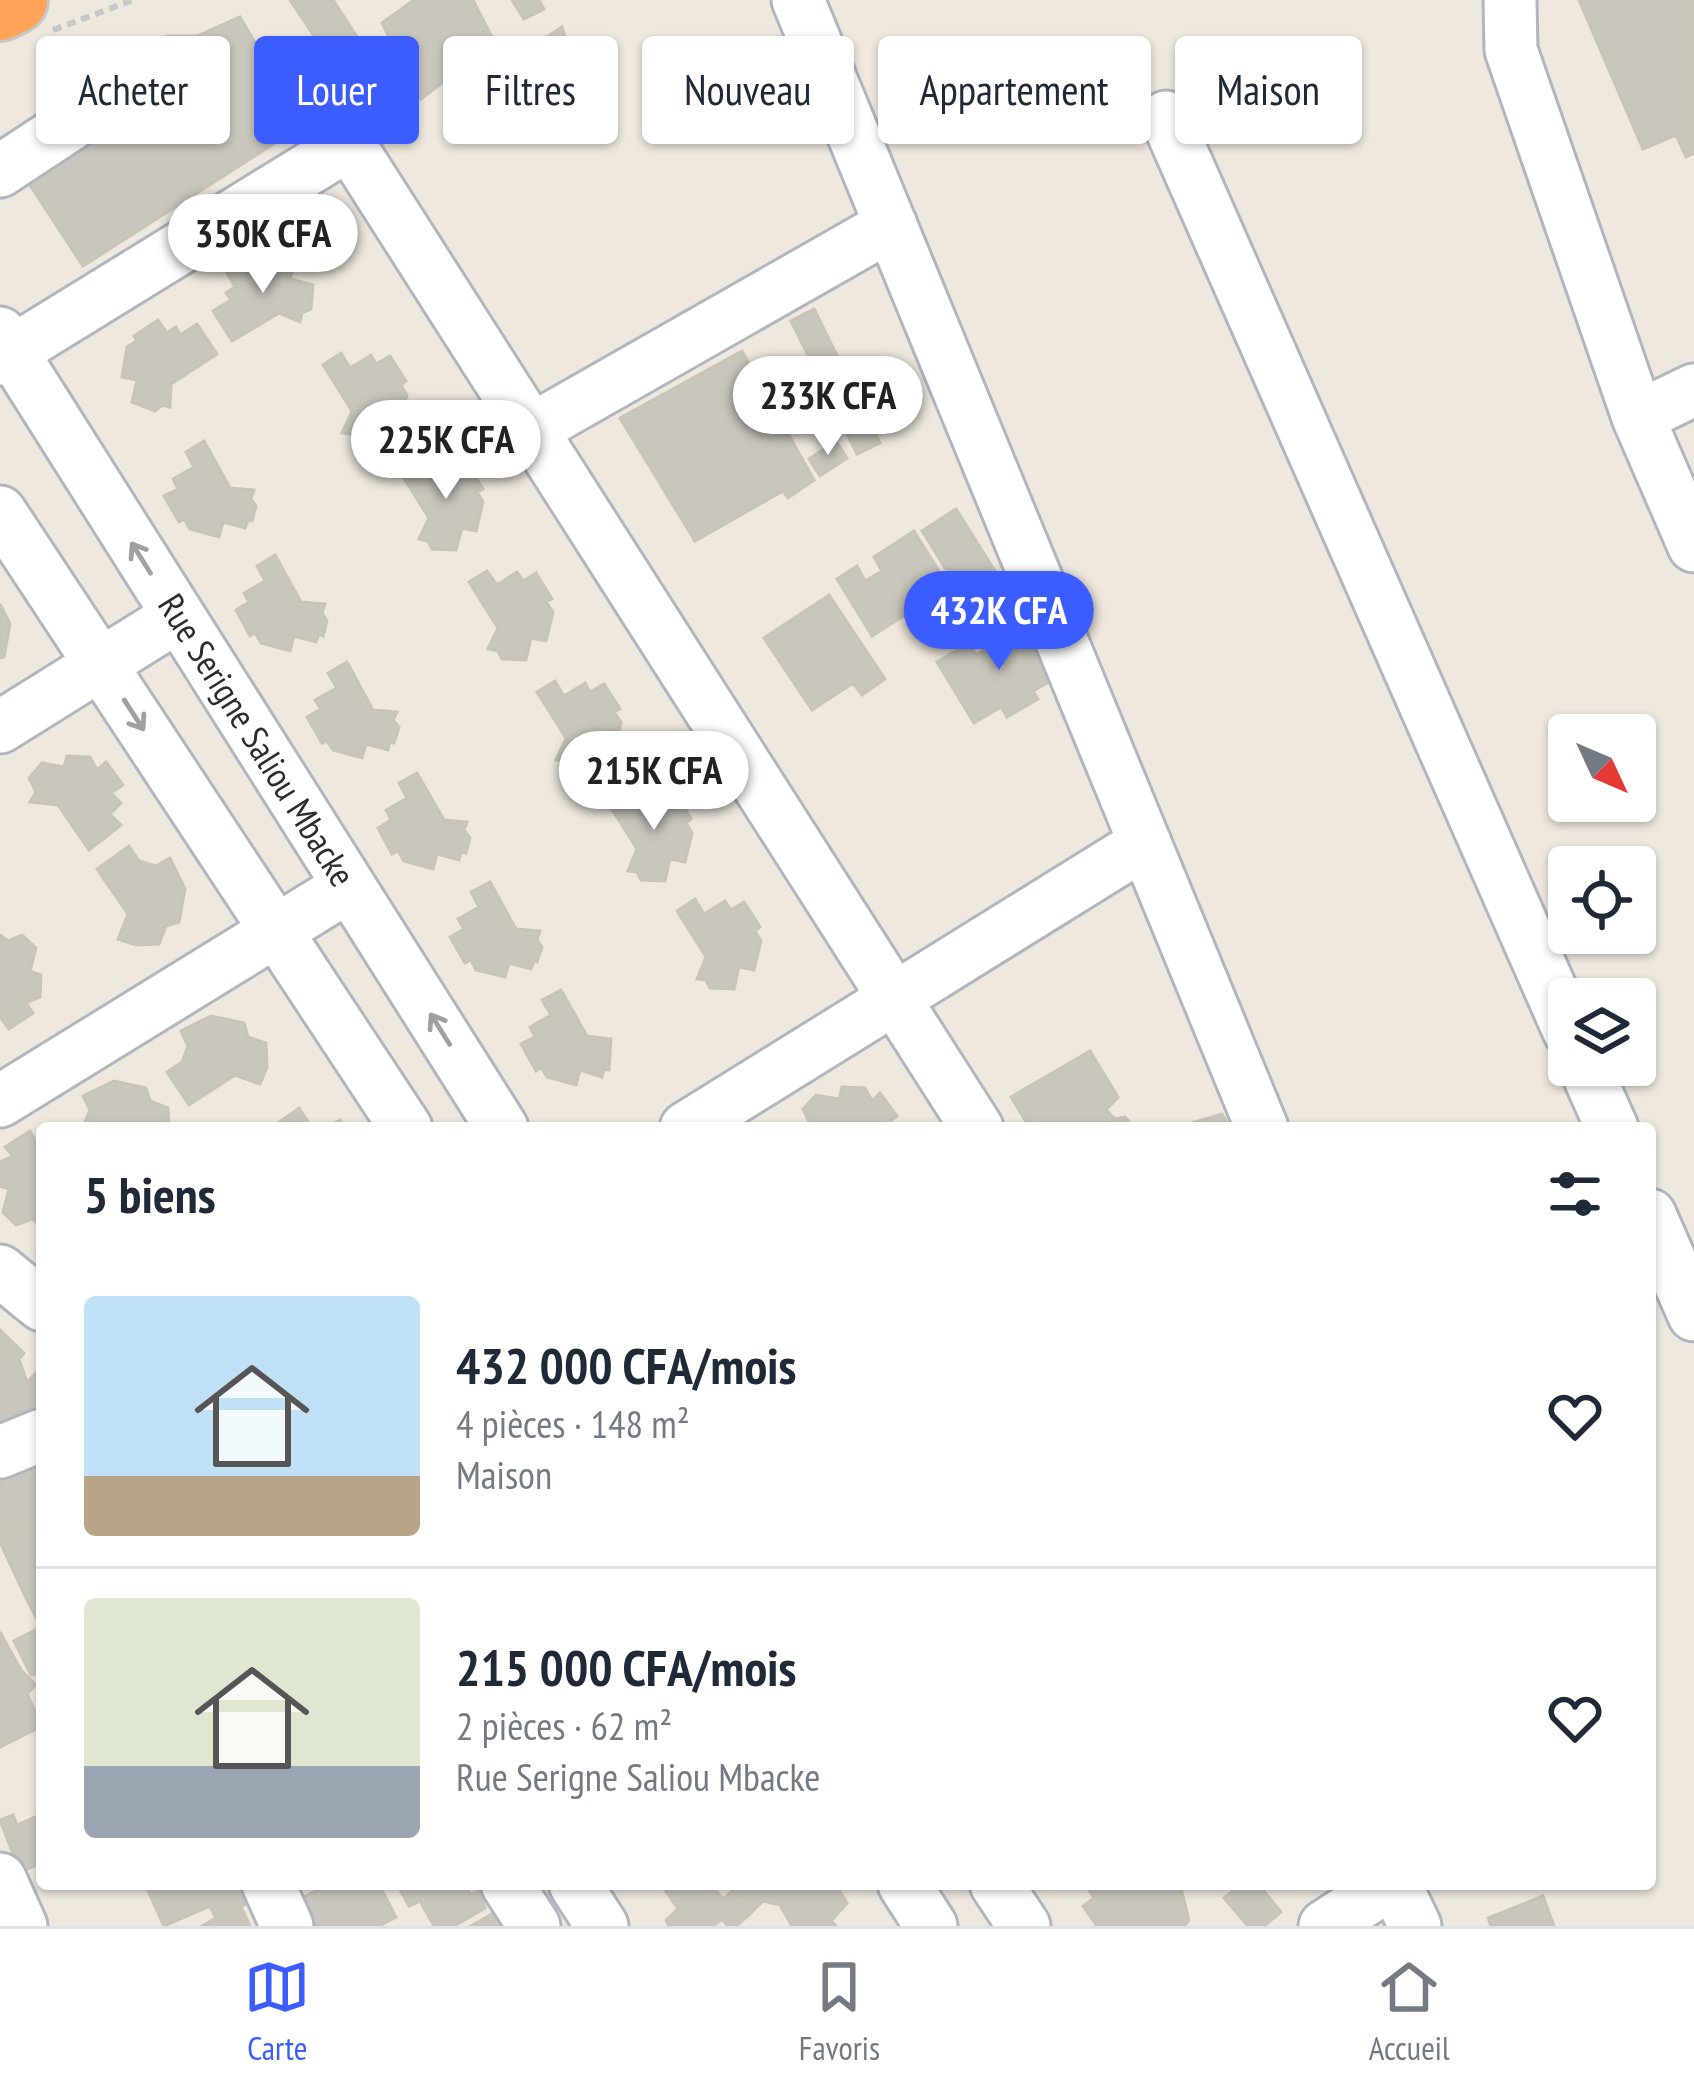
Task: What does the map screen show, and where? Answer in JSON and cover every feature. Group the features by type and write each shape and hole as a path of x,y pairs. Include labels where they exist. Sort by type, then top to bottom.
{"street":[{"path":"798,0 1260,1122"},
{"path":"1510,0 1511,50 1638,417 1694,546"},
{"path":"1166,117 1548,983"},
{"path":"0,171 41,144"},
{"path":"4,348 349,144 973,1122"},
{"path":"531,430 891,225"},
{"name":"Rue Serigne Saliou Mbacke","path":"4,348 498,1122"},
{"path":"1638,417 1694,390"},
{"path":"0,512 402,1122"},
{"path":"0,727 178,616"},
{"path":"695,1122 1145,843"},
{"path":"0,1101 349,886"},
{"path":"1593,1086 1609,1122"},
{"path":"1656,1229 1694,1315"},
{"path":"0,1271 36,1300"},
{"path":"0,1452 36,1437"},
{"path":"0,1879 21,1926"},
{"path":"271,1890 287,1926"},
{"path":"511,1890 534,1926"},
{"path":"908,1890 931,1926"},
{"path":"1000,1890 1024,1926"},
{"path":"1324,1926 1382,1890"},
{"path":"1395,1890 1415,1926"}],"path":[{"path":"22,12 133,0"}],"building":[{"path":"290,0 333,0 356,36 314,36"},
{"path":"414,0 473,0 491,36 443,36 443,82 421,99 419,36 389,36 382,23"},
{"path":"512,0 539,0 544,9 524,19"},
{"path":"1579,0 1694,0 1694,153 1686,157 1676,135 1643,149"},
{"path":"240,17 254,41 254,144 273,144 83,266 26,179 87,144 230,144 230,36 197,36"},
{"path":"265,257 294,264 290,279 313,285 311,309 302,313 300,322 279,313 232,341 213,311 231,300 226,293 235,287 227,273 252,258 255,263"},
{"path":"814,309 880,443 857,454 791,321"},
{"path":"158,320 167,333 176,327 180,335 197,324 217,354 171,384 170,407 162,405 155,411 132,402 137,380 122,377 127,347 137,341 134,336"},
{"path":"742,351 814,480 788,498 783,491 695,541 620,418"},
{"path":"341,353 350,368 371,355 376,364 390,356 406,381 401,385 407,395 399,424 385,421 379,443 355,442 351,434 342,433 352,411 323,365"},
{"path":"204,441 230,488 254,490 252,521 245,528 223,522 219,537 190,529 184,519 179,522 164,496 178,489 173,479 194,467 186,452"},
{"path":"836,441 847,458 820,476 809,459"},
{"path":"418,461 427,475 448,462 453,471 467,463 483,489 477,492 483,502 476,531 462,528 456,550 432,549 428,541 419,539 429,518 400,472"},
{"path":"956,509 1010,595 976,617 922,531"},
{"path":"914,531 968,618 926,643 908,613 872,636 837,579 857,566 865,581 882,571 874,557"},
{"path":"275,555 301,602 325,604 323,636 319,634 316,642 294,636 290,651 261,643 255,633 250,636 236,610 249,602 244,593 265,581 257,566"},
{"path":"487,571 497,585 517,572 523,581 536,573 552,599 546,602 553,612 546,641 531,638 526,660 502,659 498,651 488,649 498,628 469,582"},
{"path":"829,595 885,679 862,695 853,683 812,710 764,638"},
{"path":"0,604 10,624 0,658"},
{"path":"1016,615 1025,632 1035,626 1049,650 1038,657 1052,680 1033,691 1038,699 1007,717 1001,707 974,723 937,662 969,643 976,655 1009,636 1001,624"},
{"path":"347,662 373,710 397,712 394,743 390,742 388,750 366,744 362,758 333,750 327,741 322,743 307,717 321,709 315,700 337,688 328,673"},
{"path":"555,681 564,696 585,683 590,692 604,684 620,709 614,712 621,722 614,752 599,748 594,771 569,769 565,761 556,760 566,738 537,692"},
{"path":"67,756 90,757 97,770 106,762 123,785 111,793 121,803 110,814 121,825 89,850 58,805 30,802 36,792 29,778 42,763 64,767"},
{"path":"417,773 444,820 467,822 464,830 470,838 459,860 437,854 433,869 404,861 398,851 392,854 378,828 391,820 386,810 407,798 399,783"},
{"path":"626,792 636,806 656,793 662,803 676,794 691,819 686,823 692,833 685,862 670,859 665,881 641,880 637,872 628,871 637,849 608,803"},
{"path":"129,846 139,861 156,866 170,858 185,889 179,922 166,926 159,944 136,945 118,939 128,914 97,869"},
{"path":"490,882 516,929 540,931 537,962 531,969 509,963 505,977 476,970 471,960 465,963 450,937 464,929 458,919 479,907 471,892"},
{"path":"695,899 704,914 725,901 731,910 744,902 760,927 755,931 761,941 754,970 739,967 734,989 710,988 706,980 697,979 706,957 677,911"},
{"path":"0,935 8,941 22,935 36,948 30,971 41,975 40,997 26,1003 33,1013 9,1029 0,1017"},
{"path":"561,990 587,1036 611,1039 609,1070 604,1069 602,1077 580,1070 576,1085 547,1077 541,1067 536,1071 521,1044 535,1037 530,1027 551,1015 542,1000"},
{"path":"211,1016 244,1023 248,1037 266,1043 267,1067 260,1084 235,1075 189,1105 167,1072 182,1062 188,1046 181,1031"},
{"path":"1090,1051 1118,1097 1106,1110 1115,1119 1125,1117 1130,1122 1026,1122 1011,1097"},
{"path":"114,1081 146,1088 150,1101 168,1108 169,1122 85,1122 90,1110 83,1096"},
{"path":"842,1087 865,1088 872,1101 880,1093 897,1116 889,1122 809,1122 803,1109 816,1095 839,1099"},
{"path":"299,1108 308,1122 279,1122"},
{"path":"1222,1114 1227,1122 1195,1122"},
{"path":"30,1131 36,1142 36,1222 16,1225 3,1212 9,1189 0,1186 0,1162 13,1156 5,1147"},
{"path":"0,1330 24,1353 19,1359 27,1382 36,1373 36,1408 30,1411 36,1417 0,1434"},
{"path":"36,1460 36,1524 0,1542 0,1468"},
{"path":"36,1524 36,1588 24,1594 0,1542"},
{"path":"36,1588 36,1617 24,1594"},
{"path":"36,1630 36,1674 31,1675 14,1641"},
{"path":"0,1632 21,1670 36,1685 27,1694 36,1713 36,1729 0,1747"},
{"path":"13,1815 17,1825 36,1817 36,1865 20,1872 0,1820"},
{"path":"148,1890 253,1890 257,1899 216,1918 210,1906 164,1926"},
{"path":"318,1890 382,1890 396,1917 379,1926 317,1926 304,1897"},
{"path":"400,1890 480,1891 485,1908 454,1926 434,1926 420,1901 409,1906"},
{"path":"665,1890 715,1890 723,1899 733,1890 750,1914 736,1926 722,1919 713,1926 669,1926 666,1920 678,1909"},
{"path":"734,1890 839,1890 847,1903 831,1921 836,1926 792,1926 780,1905 763,1901 750,1914"},
{"path":"1089,1890 1182,1890 1189,1920 1184,1926 1097,1926 1083,1906 1094,1898"},
{"path":"1234,1890 1263,1890 1281,1912 1264,1926 1248,1926 1224,1898"},
{"path":"1543,1896 1554,1926 1491,1926 1488,1918"},
{"path":"515,1901 526,1926 471,1926"},
{"path":"241,1907 250,1926 202,1926 216,1918"}]}
